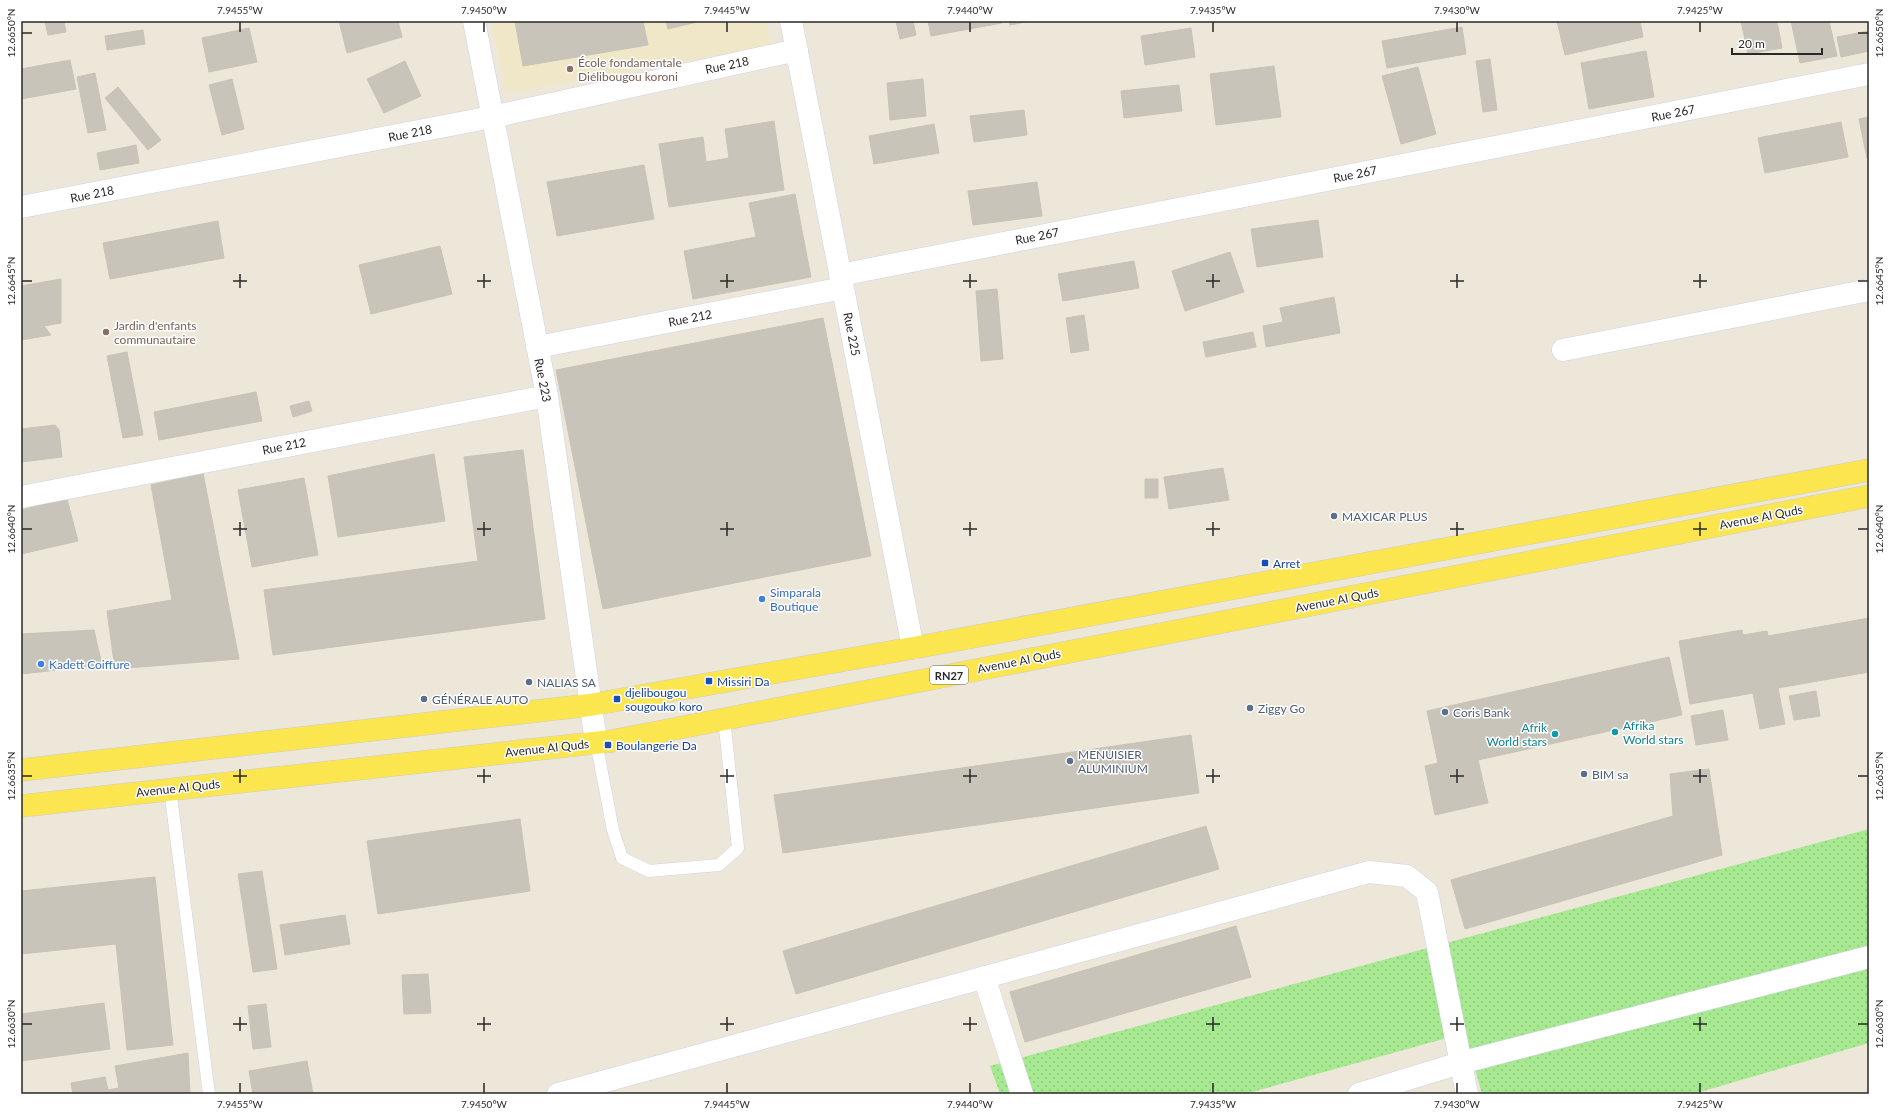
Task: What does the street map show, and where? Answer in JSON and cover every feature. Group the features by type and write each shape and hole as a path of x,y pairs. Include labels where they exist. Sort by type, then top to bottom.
{"main road":[{"path":"21,770 590,704 913,648 1869,470"},
{"name":"Avenue Al Quds","path":"21,806 596,742 724,719 1869,496"}],"street":[{"name":"Rue 223","path":"474,21 547,396 596,742"},
{"name":"Rue 225","path":"791,21 913,648"},
{"name":"Rue 218","path":"21,207 492,117 797,50"},
{"name":"Rue 267","path":"842,281 1869,74"},
{"name":"Rue 212","path":"537,347 842,281"},
{"path":"1563,350 1869,290"},
{"name":"Rue 212","path":"21,497 547,396"},
{"path":"558,1094 1369,872 1407,876 1426,892 1467,1094"},
{"path":"1358,1094 1460,1063 1869,957"},
{"path":"984,977 1022,1094"}],"lane":[{"path":"596,742 613,830 622,858 649,870 719,865 738,848 724,719"},
{"path":"170,789 209,1094"}],"shaded area":[{"name":"École fondamentale Diélibougou koroni","path":"492,21 766,21 771,46 506,93"}],"green space":[{"path":"1869,829 1869,1043 1693,1094 1482,1094 1465,1033 1245,1094 1000,1094 990,1066"}],"building":[{"path":"45,21 64,21 66,32 48,35"},
{"path":"339,21 398,21 402,37 347,53"},
{"path":"515,21 643,21 648,45 523,66"},
{"path":"666,21 701,21 668,29"},
{"path":"896,21 913,21 916,35 900,39"},
{"path":"928,21 1001,21 1002,23 931,36"},
{"path":"1009,21 1031,21 1010,25"},
{"path":"1557,21 1640,21 1643,37 1565,55"},
{"path":"1741,21 1777,21 1782,48 1748,54"},
{"path":"1791,21 1829,21 1837,56 1800,63"},
{"path":"1462,27 1466,54 1387,68 1382,41"},
{"path":"249,28 257,62 209,72 202,38"},
{"path":"1191,28 1195,57 1145,65 1141,36"},
{"path":"143,30 145,44 107,50 105,36"},
{"path":"1869,31 1869,51 1841,57 1837,37"},
{"path":"1646,51 1654,97 1589,109 1581,63"},
{"path":"1490,59 1497,110 1483,112 1476,61"},
{"path":"70,60 76,89 21,99 21,69"},
{"path":"405,61 421,96 384,113 367,79"},
{"path":"1274,66 1281,117 1216,125 1210,74"},
{"path":"1418,67 1436,134 1401,144 1382,76"},
{"path":"95,73 106,130 88,133 77,77"},
{"path":"232,79 244,129 222,135 209,85"},
{"path":"923,79 926,116 890,120 887,83"},
{"path":"1179,85 1182,111 1124,118 1121,91"},
{"path":"118,87 161,140 148,150 105,98"},
{"path":"1024,110 1027,135 974,142 970,116"},
{"path":"1869,117 1869,157 1867,158 1859,119"},
{"path":"774,121 784,190 669,207 659,144 703,137 706,162 729,158 725,129"},
{"path":"1841,122 1848,157 1765,173 1758,138"},
{"path":"934,124 939,153 874,164 869,136"},
{"path":"136,145 139,163 100,170 97,153"},
{"path":"644,165 654,219 557,236 547,182"},
{"path":"1037,182 1042,216 973,225 968,191"},
{"path":"795,194 811,277 693,299 684,251 756,237 749,203"},
{"path":"1318,220 1323,257 1257,267 1251,229"},
{"path":"218,221 224,258 110,279 103,243"},
{"path":"440,246 452,294 371,314 359,265"},
{"path":"1230,252 1244,292 1185,311 1172,271"},
{"path":"1134,261 1139,288 1063,301 1058,274"},
{"path":"61,279 61,323 44,326 51,335 21,340 21,286"},
{"path":"997,289 1003,359 981,361 976,291"},
{"path":"1334,297 1340,333 1266,347 1263,326 1283,322 1280,308"},
{"path":"1084,315 1089,350 1071,353 1066,318"},
{"path":"823,318 871,556 603,609 556,370"},
{"path":"1253,332 1256,347 1206,357 1203,342"},
{"path":"127,352 143,435 123,438 107,356"},
{"path":"256,392 262,421 159,440 154,412"},
{"path":"309,401 312,411 293,417 290,406"},
{"path":"55,425 59,430 62,457 21,462 21,429"},
{"path":"523,450 545,619 273,655 264,590 478,561 464,457"},
{"path":"434,454 445,521 338,537 328,476"},
{"path":"1223,468 1229,500 1169,509 1164,477"},
{"path":"203,473 239,659 115,669 107,611 172,600 151,485"},
{"path":"304,478 318,555 252,567 238,490"},
{"path":"1145,479 1158,479 1158,498 1145,498"},
{"path":"67,499 78,541 21,554 21,510"},
{"path":"1869,618 1869,672 1778,688 1785,724 1760,729 1753,693 1690,704 1679,641 1742,630 1743,635 1767,631 1768,636"},
{"path":"94,630 102,665 21,674 21,634"},
{"path":"1669,657 1682,715 1478,760 1488,803 1435,815 1425,766 1438,763 1427,711"},
{"path":"1816,691 1820,716 1794,720 1789,696"},
{"path":"1723,710 1728,740 1696,745 1691,716"},
{"path":"1191,735 1199,793 783,853 774,795"},
{"path":"1709,769 1722,855 1465,929 1451,880 1673,816 1670,774"},
{"path":"520,819 530,891 378,914 367,841"},
{"path":"1206,826 1219,869 796,994 783,951"},
{"path":"262,871 277,969 253,972 238,874"},
{"path":"155,877 173,1045 127,1050 116,944 21,954 21,891"},
{"path":"345,915 350,944 285,955 280,925"},
{"path":"1236,926 1251,977 1025,1042 1010,992"},
{"path":"428,974 431,1013 404,1014 402,975"},
{"path":"104,1003 110,1049 21,1061 21,1014"},
{"path":"266,1004 271,1047 253,1049 248,1006"},
{"path":"188,1053 190,1094 73,1094 71,1083 105,1077 108,1090 119,1088 115,1066"},
{"path":"307,1061 313,1094 253,1094 249,1071"}],"place":[{"name":"École fondamentale Diélibougou koroni","path":"570,69"},
{"name":"Jardin d'enfants communautaire","path":"106,332"},
{"name":"MAXICAR PLUS","path":"1334,516"},
{"name":"Arret","path":"1265,563"},
{"name":"Simparala Boutique","path":"762,599"},
{"name":"Kadett Coiffure","path":"41,664"},
{"name":"Missiri Da","path":"709,681"},
{"name":"NALIAS SA","path":"529,682"},
{"name":"GÉNÉRALE AUTO","path":"424,699"},
{"name":"djelibougou sougouko koro","path":"617,699"},
{"name":"Ziggy Go","path":"1250,708"},
{"name":"Coris Bank","path":"1445,712"},
{"name":"Afrika World stars","path":"1615,732"},
{"name":"Afrik World stars","path":"1555,734"},
{"name":"Boulangerie Da","path":"608,745"},
{"name":"MENUISIER ALUMINIUM","path":"1070,761"},
{"name":"BIM sa","path":"1584,774"}]}
